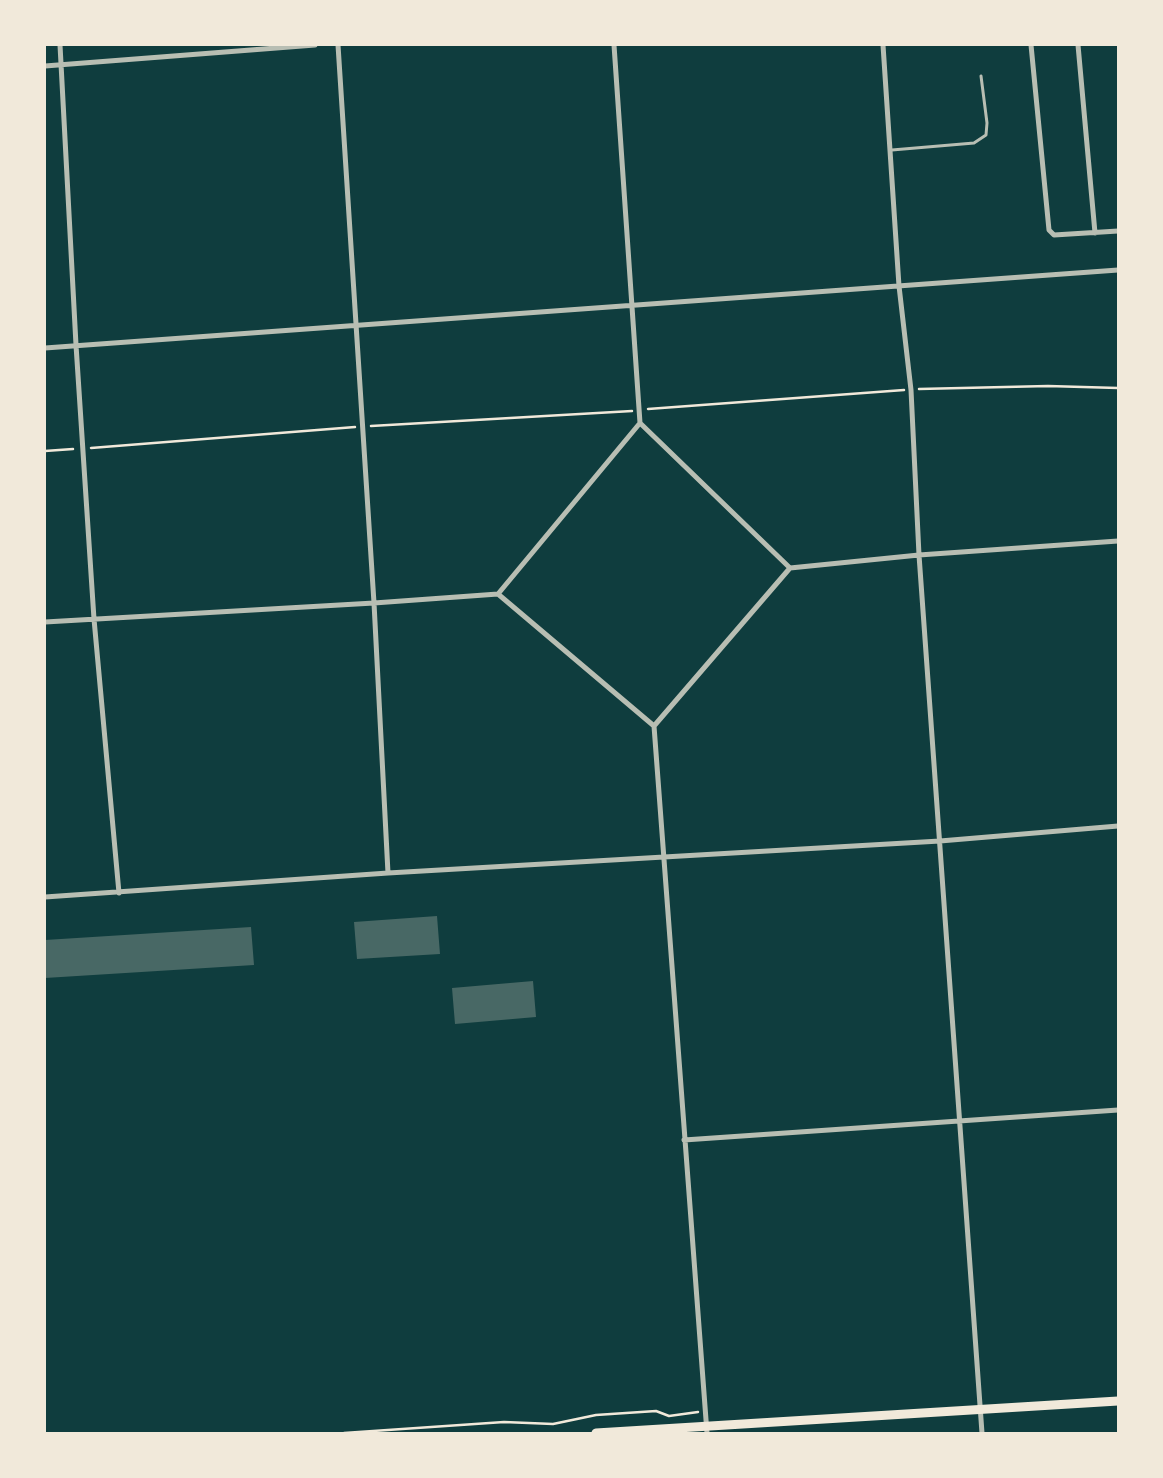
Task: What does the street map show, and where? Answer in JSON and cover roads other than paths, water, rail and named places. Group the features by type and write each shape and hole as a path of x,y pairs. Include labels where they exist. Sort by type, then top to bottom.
{"main road":[{"path":"596,1433 707,1430 1118,1401"}],"street":[{"path":"60,45 76,346 94,619 119,893"},
{"path":"45,66 315,45"},
{"path":"338,45 374,604 388,873"},
{"path":"614,45 640,424 790,568"},
{"path":"883,45 892,150 900,286 911,390 919,555 982,1433"},
{"path":"1031,45 1049,230 1054,235 1118,231"},
{"path":"1078,45 1094,232"},
{"path":"45,348 1118,270"},
{"path":"498,594 640,424"},
{"path":"654,726 790,568 919,555 1118,540"},
{"path":"45,622 374,604 498,594 654,726 707,1430"},
{"path":"45,897 388,873 665,858 940,840 1118,826"},
{"path":"684,1140 1118,1110"}],"lane":[{"path":"892,150 974,143 986,135 988,123 981,76"}]}
